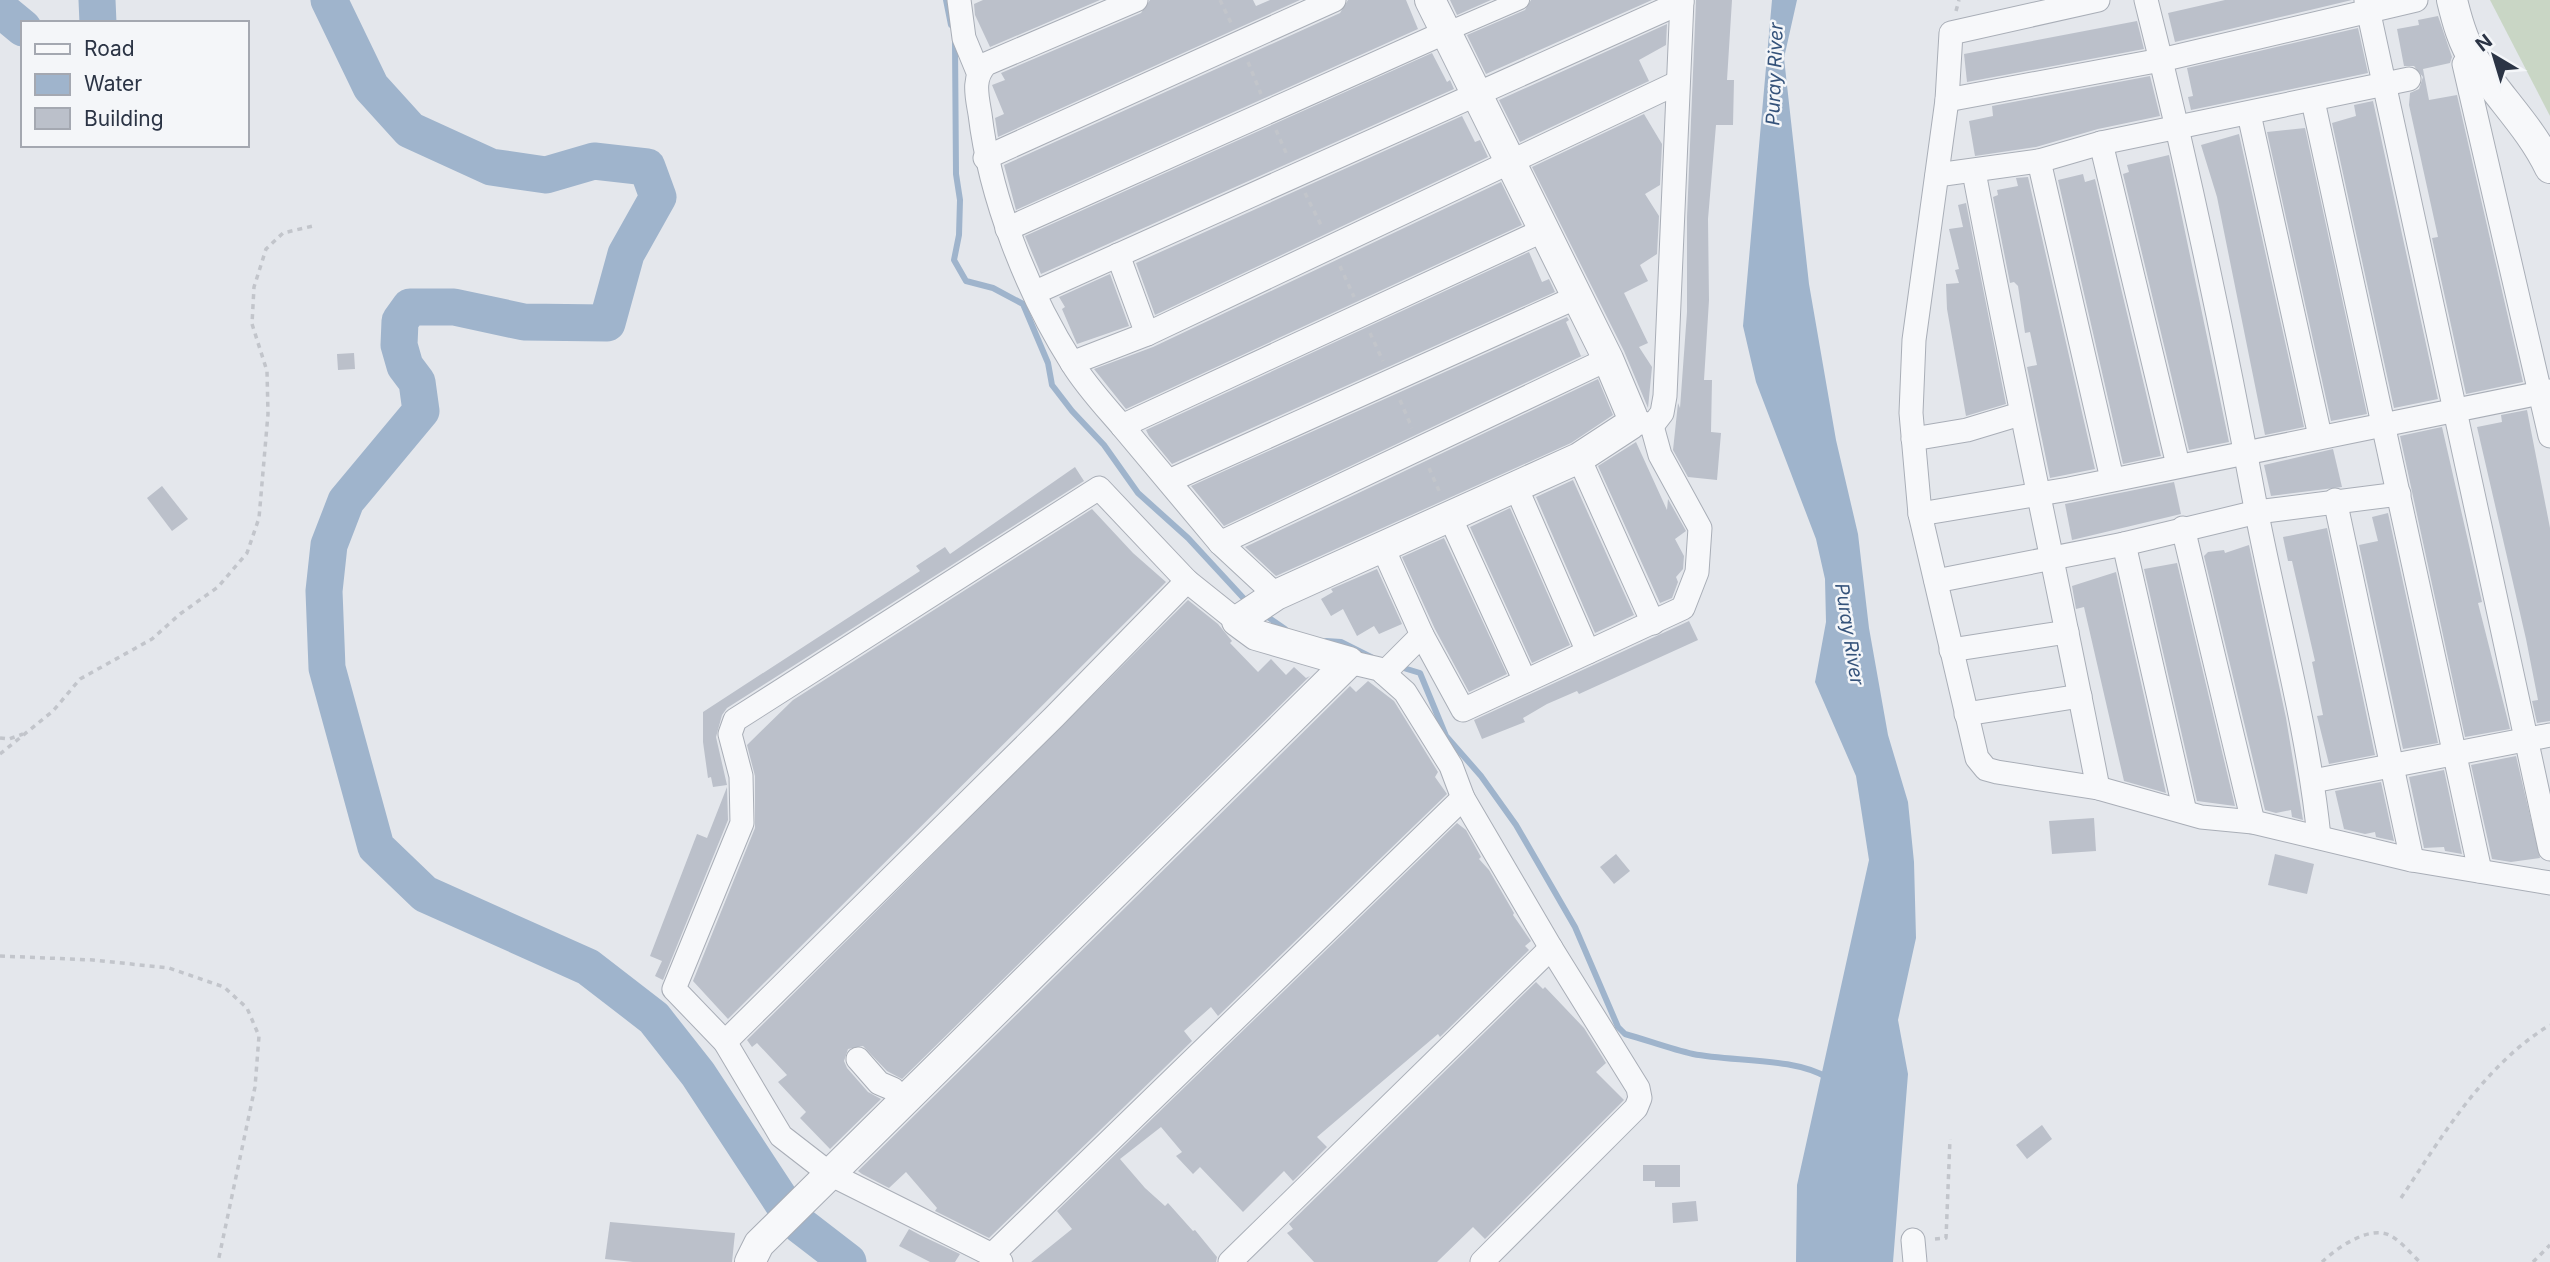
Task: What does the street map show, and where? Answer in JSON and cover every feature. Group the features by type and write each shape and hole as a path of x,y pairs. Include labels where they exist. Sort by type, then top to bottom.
{"street":[{"path":"978,72 986,65 1136,0"},
{"path":"985,158 1334,0"},
{"path":"1383,548 1415,642 1463,710 1683,608 1697,572 1701,533 1697,521 1608,359 1430,0"},
{"path":"1007,229 1520,0"},
{"path":"2098,0 1951,33 1947,100 1914,340 1913,439 1920,514 1977,758 1986,769 2098,789 2185,812 2253,822 2412,860 2550,883"},
{"path":"2146,0 2178,128 2248,451 2257,512 2313,781 2319,837"},
{"path":"1947,100 2161,60 2368,6 2416,0"},
{"path":"2452,0 2465,43 2475,61 2539,145 2550,168"},
{"path":"960,1 964,38 978,72 976,88 985,158 1007,229 1072,363 1220,543 1257,608 1255,635 1387,670 1405,692 1451,766 1463,798 1551,948 1638,1088 1640,1098 1636,1108 1482,1262"},
{"path":"1036,292 1682,1 1676,83 1665,396 1662,413 1627,428 1579,458 1257,608 1187,581 1099,488 735,720 730,734 741,776 742,823 674,989 725,1042 772,1125 781,1136 830,1174 997,1258 1463,798"},
{"path":"2368,6 2398,81 2455,408 2550,849"},
{"path":"2464,64 2545,392 2550,436"},
{"path":"1937,175 2039,161 2101,143 2313,101 2398,81"},
{"path":"1072,363 1147,334 1676,83"},
{"path":"2313,101 2480,872"},
{"path":"2249,114 2320,436"},
{"path":"2101,143 2178,465"},
{"path":"2039,161 2112,479"},
{"path":"1974,172 2036,494 2053,558 2098,789"},
{"path":"1122,426 1544,230"},
{"path":"1118,255 1147,334"},
{"path":"1169,481 1577,298"},
{"path":"1220,543 1608,359"},
{"path":"1920,514 2036,494 2545,392"},
{"path":"1913,439 1967,430 2020,414"},
{"path":"1579,458 1653,623"},
{"path":"1516,487 1588,652"},
{"path":"1936,581 2124,544 2257,512 2399,494"},
{"path":"2335,500 2412,860"},
{"path":"1450,517 1525,681"},
{"path":"2183,528 2253,822"},
{"path":"2124,544 2185,812"},
{"path":"725,1042 1054,717 1187,581"},
{"path":"1951,650 2067,632"},
{"path":"1387,670 1415,642"},
{"path":"757,1250 903,1101 1349,662"},
{"path":"1966,713 2080,696"},
{"path":"2313,781 2550,734"},
{"path":"1230,1262 1551,948"},
{"path":"858,1059 879,1083 893,1089 903,1101"}],"path":[{"path":"0,754 53,711 80,679 152,639 180,614 218,587 247,552 259,518 268,414 267,371 252,324 254,287 266,249 284,233 313,226"},
{"path":"0,738 9,739 25,733"},
{"path":"0,956 93,960 169,968 224,987 247,1008 259,1035 255,1087 218,1262"},
{"path":"2401,1198 2463,1106 2522,1042 2550,1025"},
{"path":"1946,1238 1950,1139"},
{"path":"2322,1262 2341,1248 2376,1232 2390,1235 2420,1262"},
{"path":"2533,1262 2550,1245"}],"green space":[{"path":"2490,0 2550,0 2550,116"}],"water":[{"name":"Puray River","path":"1772,0 1797,0 1784,58 1809,284 1836,440 1858,534 1869,628 1888,735 1908,802 1914,862 1916,938 1898,1020 1908,1074 1893,1262 1796,1262 1797,1185 1869,860 1856,776 1815,682 1826,622 1825,579 1816,539 1756,382 1743,326"}],"building":[{"path":"983,0 1100,0 990,47 975,15 974,4"},
{"path":"1150,0 1253,0 1256,6 1270,0 1300,0 998,137 995,118 1004,114 992,85 1005,80 1001,73 1141,13"},
{"path":"1348,0 1406,0 1418,29 1016,210 1004,165 1340,13"},
{"path":"1450,0 1491,0 1457,15"},
{"path":"1531,0 1652,0 1486,74 1467,35 1525,10"},
{"path":"1696,0 1732,0 1727,80 1734,80 1733,125 1716,125 1708,219 1709,300 1704,380 1712,380 1711,432 1721,433 1717,480 1688,477 1673,450 1678,403 1680,408 1687,312 1687,217"},
{"path":"2225,0 2352,0 2175,42 2168,13"},
{"path":"2438,16 2452,57 2450,63 2423,69 2429,100 2457,95 2523,382 2466,394 2432,238 2438,237 2409,105 2410,93 2419,89 2423,77 2414,66 2404,66 2397,29 2419,25 2418,20"},
{"path":"2137,21 2144,49 1967,82 1964,54"},
{"path":"1667,24 1666,45 1639,60 1649,81 1520,142 1499,100"},
{"path":"2358,28 2368,73 2191,110 2188,97 2193,96 2187,68"},
{"path":"1432,53 1447,82 1450,80 1454,89 1041,274 1025,236"},
{"path":"2150,76 2160,116 2098,129 2036,147 1975,156 1969,121 1993,116 1992,106"},
{"path":"2373,101 2438,399 2394,408 2332,123 2356,116 2354,105"},
{"path":"1644,114 1662,144 1660,185 1645,194 1659,216 1657,254 1640,265 1648,281 1624,293 1648,343 1639,347 1652,367 1648,408 1624,351 1532,167"},
{"path":"1462,116 1475,142 1480,140 1488,157 1155,315 1136,263"},
{"path":"2305,128 2367,414 2331,421 2267,132"},
{"path":"2239,134 2304,427 2265,435 2217,197 2201,145"},
{"path":"2169,155 2229,442 2189,450 2123,174 2129,172 2127,165"},
{"path":"2083,174 2085,182 2095,179 2161,456 2123,464 2058,180"},
{"path":"2028,177 2095,469 2050,478 2027,367 2037,365 2030,332 2025,333 2018,286 2014,282 2010,283 1993,197 1998,195 1997,190 2018,186 2016,178"},
{"path":"1501,182 1522,225 1126,409 1094,369 1153,347"},
{"path":"1966,203 2006,404 1966,416 1947,309 1946,284 1959,283 1955,270 1959,269 1949,229 1963,227 1958,205"},
{"path":"1529,252 1542,282 1549,279 1555,292 1172,464 1146,430"},
{"path":"1110,274 1129,326 1077,344 1059,297"},
{"path":"1567,317 1569,320 1566,322 1581,356 1586,354 1224,526 1191,486"},
{"path":"354,353 355,369 338,370 337,354"},
{"path":"1598,379 1613,415 1571,443 1276,576 1245,547"},
{"path":"2527,410 2550,528 2550,721 2537,723 2532,701 2538,700 2526,639 2477,427 2502,422 2501,415"},
{"path":"2442,427 2482,602 2478,603 2510,729 2465,737 2400,436"},
{"path":"1636,442 1667,510 1668,499 1686,531 1675,539 1684,556 1683,569 1676,577 1678,582 1672,598 1660,603 1598,466"},
{"path":"2333,449 2342,487 2271,496 2264,465"},
{"path":"1075,467 1084,481 727,708 722,715 716,737 727,785 713,787 711,777 708,778 703,742 703,712 920,571 916,566 945,547 950,554"},
{"path":"1573,480 1634,615 1595,633 1536,497"},
{"path":"2174,482 2181,514 2072,540 2065,504"},
{"path":"162,486 188,519 172,531 147,498"},
{"path":"1510,508 1570,645 1532,663 1470,527"},
{"path":"1092,509 1133,553 1166,582 728,1019 693,981 755,828 755,776 747,745 793,700"},
{"path":"2388,513 2438,743 2403,749 2359,545 2378,541 2372,517"},
{"path":"2327,528 2375,755 2329,764 2317,716 2323,715 2312,662 2315,661 2292,561 2288,561 2283,537"},
{"path":"1444,538 1507,674 1469,692 1435,629 1402,557"},
{"path":"2249,545 2286,718 2303,820 2292,817 2291,810 2276,813 2265,810 2204,556 2208,552 2224,550 2225,553"},
{"path":"2177,563 2235,806 2197,801 2144,569"},
{"path":"1377,569 1402,624 1379,634 1374,626 1357,636 1343,609 1331,616 1321,599 1333,592 1331,589"},
{"path":"2116,572 2166,793 2124,781 2084,607 2076,609 2072,586"},
{"path":"1188,600 1218,624 1232,641 1230,643 1258,672 1271,659 1286,675 1294,667 1306,678 1310,676 902,1079 887,1071 863,1046 848,1049 844,1061 847,1068 868,1092 881,1099 830,1149 800,1118 806,1112 778,1082 787,1075 757,1043 752,1047 747,1040"},
{"path":"1689,621 1698,640 1579,694 1577,691 1547,704 1523,718 1525,722 1482,739 1474,720"},
{"path":"1368,681 1394,701 1438,772 1435,777 1447,794 1218,1016 1211,1007 1184,1031 1192,1041 989,1238 935,1211 937,1208 906,1172 889,1188 858,1171 1350,686 1356,692"},
{"path":"2516,756 2540,858 2511,862 2492,859 2471,765"},
{"path":"2444,770 2462,854 2445,851 2444,847 2424,848 2409,777"},
{"path":"2381,782 2394,841 2376,837 2375,832 2365,834 2344,829 2335,791"},
{"path":"727,787 728,820 663,980 655,976 662,961 650,956 697,834 707,838"},
{"path":"2094,818 2096,851 2052,854 2049,821"},
{"path":"1457,823 1466,830 1481,857 1479,859 1489,870 1513,915 1531,941 1525,946 1529,950 1440,1037 1438,1034 1317,1137 1327,1147 1293,1181 1284,1171 1243,1212 1200,1167 1193,1174 1176,1156 1182,1152 1161,1127 1120,1159 1145,1188 1165,1206 1168,1203 1193,1231 1195,1230 1217,1257 1216,1262 1031,1262 1072,1229 1057,1211"},
{"path":"1616,854 1630,871 1614,884 1600,867"},
{"path":"2275,854 2314,864 2307,894 2268,885"},
{"path":"1536,982 1543,989 1545,987 1584,1028 1606,1063 1596,1072 1624,1100 1485,1239 1473,1227 1437,1262 1314,1262 1287,1233 1293,1229 1289,1224"},
{"path":"2042,1125 2052,1139 2027,1159 2016,1145"},
{"path":"1643,1165 1680,1165 1680,1187 1655,1187 1655,1181 1643,1181"},
{"path":"1696,1201 1698,1221 1673,1223 1672,1203"},
{"path":"610,1222 735,1233 732,1262 633,1262 605,1259"},
{"path":"909,1229 960,1254 955,1262 930,1262 899,1246"}],"waterway":[{"path":"97,0 98,21"},
{"path":"329,0 371,87 410,130 491,167 546,175 594,161 647,167 658,197 626,254 607,323 524,322 454,307 410,307 400,321 399,345 405,366 417,382 421,411 346,501 329,545 324,591 327,668 376,847 425,894 588,967 654,1018 698,1074 784,1205 800,1225 848,1262"},
{"path":"946,0 951,25"},
{"path":"0,9 21,26"},
{"path":"955,43 956,174 960,200 959,235 954,260 966,281 993,288 1023,304 1048,363 1052,385 1104,445 1138,493 1188,538 1248,603"},
{"path":"1262,613 1285,629"},
{"path":"1326,641 1341,642 1371,657"},
{"path":"1397,666 1420,673 1446,736 1481,776 1516,825 1575,927 1618,1027 1625,1034 1693,1054 1781,1063 1814,1071 1828,1078"}]}
